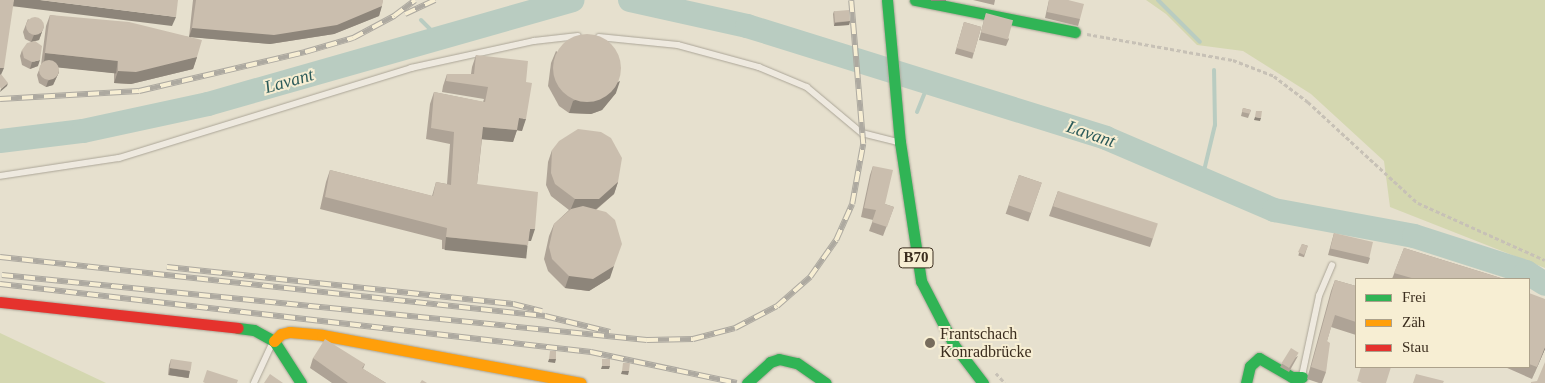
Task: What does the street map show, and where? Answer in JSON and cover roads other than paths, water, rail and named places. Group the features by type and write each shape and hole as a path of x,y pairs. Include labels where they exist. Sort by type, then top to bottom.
{"street":[{"name":"B70","path":"886,0 900,142 921,282 954,345 982,383"},
{"path":"915,0 1075,32"},
{"path":"0,302 254,330 274,341 301,383"},
{"path":"274,341 281,334 290,332 322,335 581,383"},
{"path":"1246,383 1250,366 1259,358 1292,377 1303,380"},
{"path":"747,383 770,362 779,359 797,363 826,383"}],"lane":[{"path":"0,176 120,158 411,68 534,41 582,36"},
{"path":"592,37 678,45 759,67 807,87 862,133 900,142"},
{"path":"1303,380 1319,296 1332,266"},
{"path":"254,383 274,341"}],"waterway":[{"name":"Lavant","path":"0,141 83,131 208,104 572,0"},
{"name":"Lavant","path":"630,0 747,26 1106,138 1274,210 1414,236 1526,272 1545,284"},
{"path":"1158,0 1200,42"},
{"path":"421,20 440,39"},
{"path":"1202,179 1215,125 1214,70"},
{"path":"917,112 929,83"}],"railway":[{"path":"0,99 139,91 305,52 353,38 394,16 415,0"},
{"path":"405,14 435,0"},
{"path":"2,275 647,340 693,339 735,328 777,306 810,277 836,240 852,204 863,144 851,0"},
{"path":"0,257 545,316 610,332"},
{"path":"167,267 513,304 542,311"},
{"path":"0,284 591,352 737,383"}],"place":[{"name":"Frantschach Konradbrücke","path":"930,343"}]}
